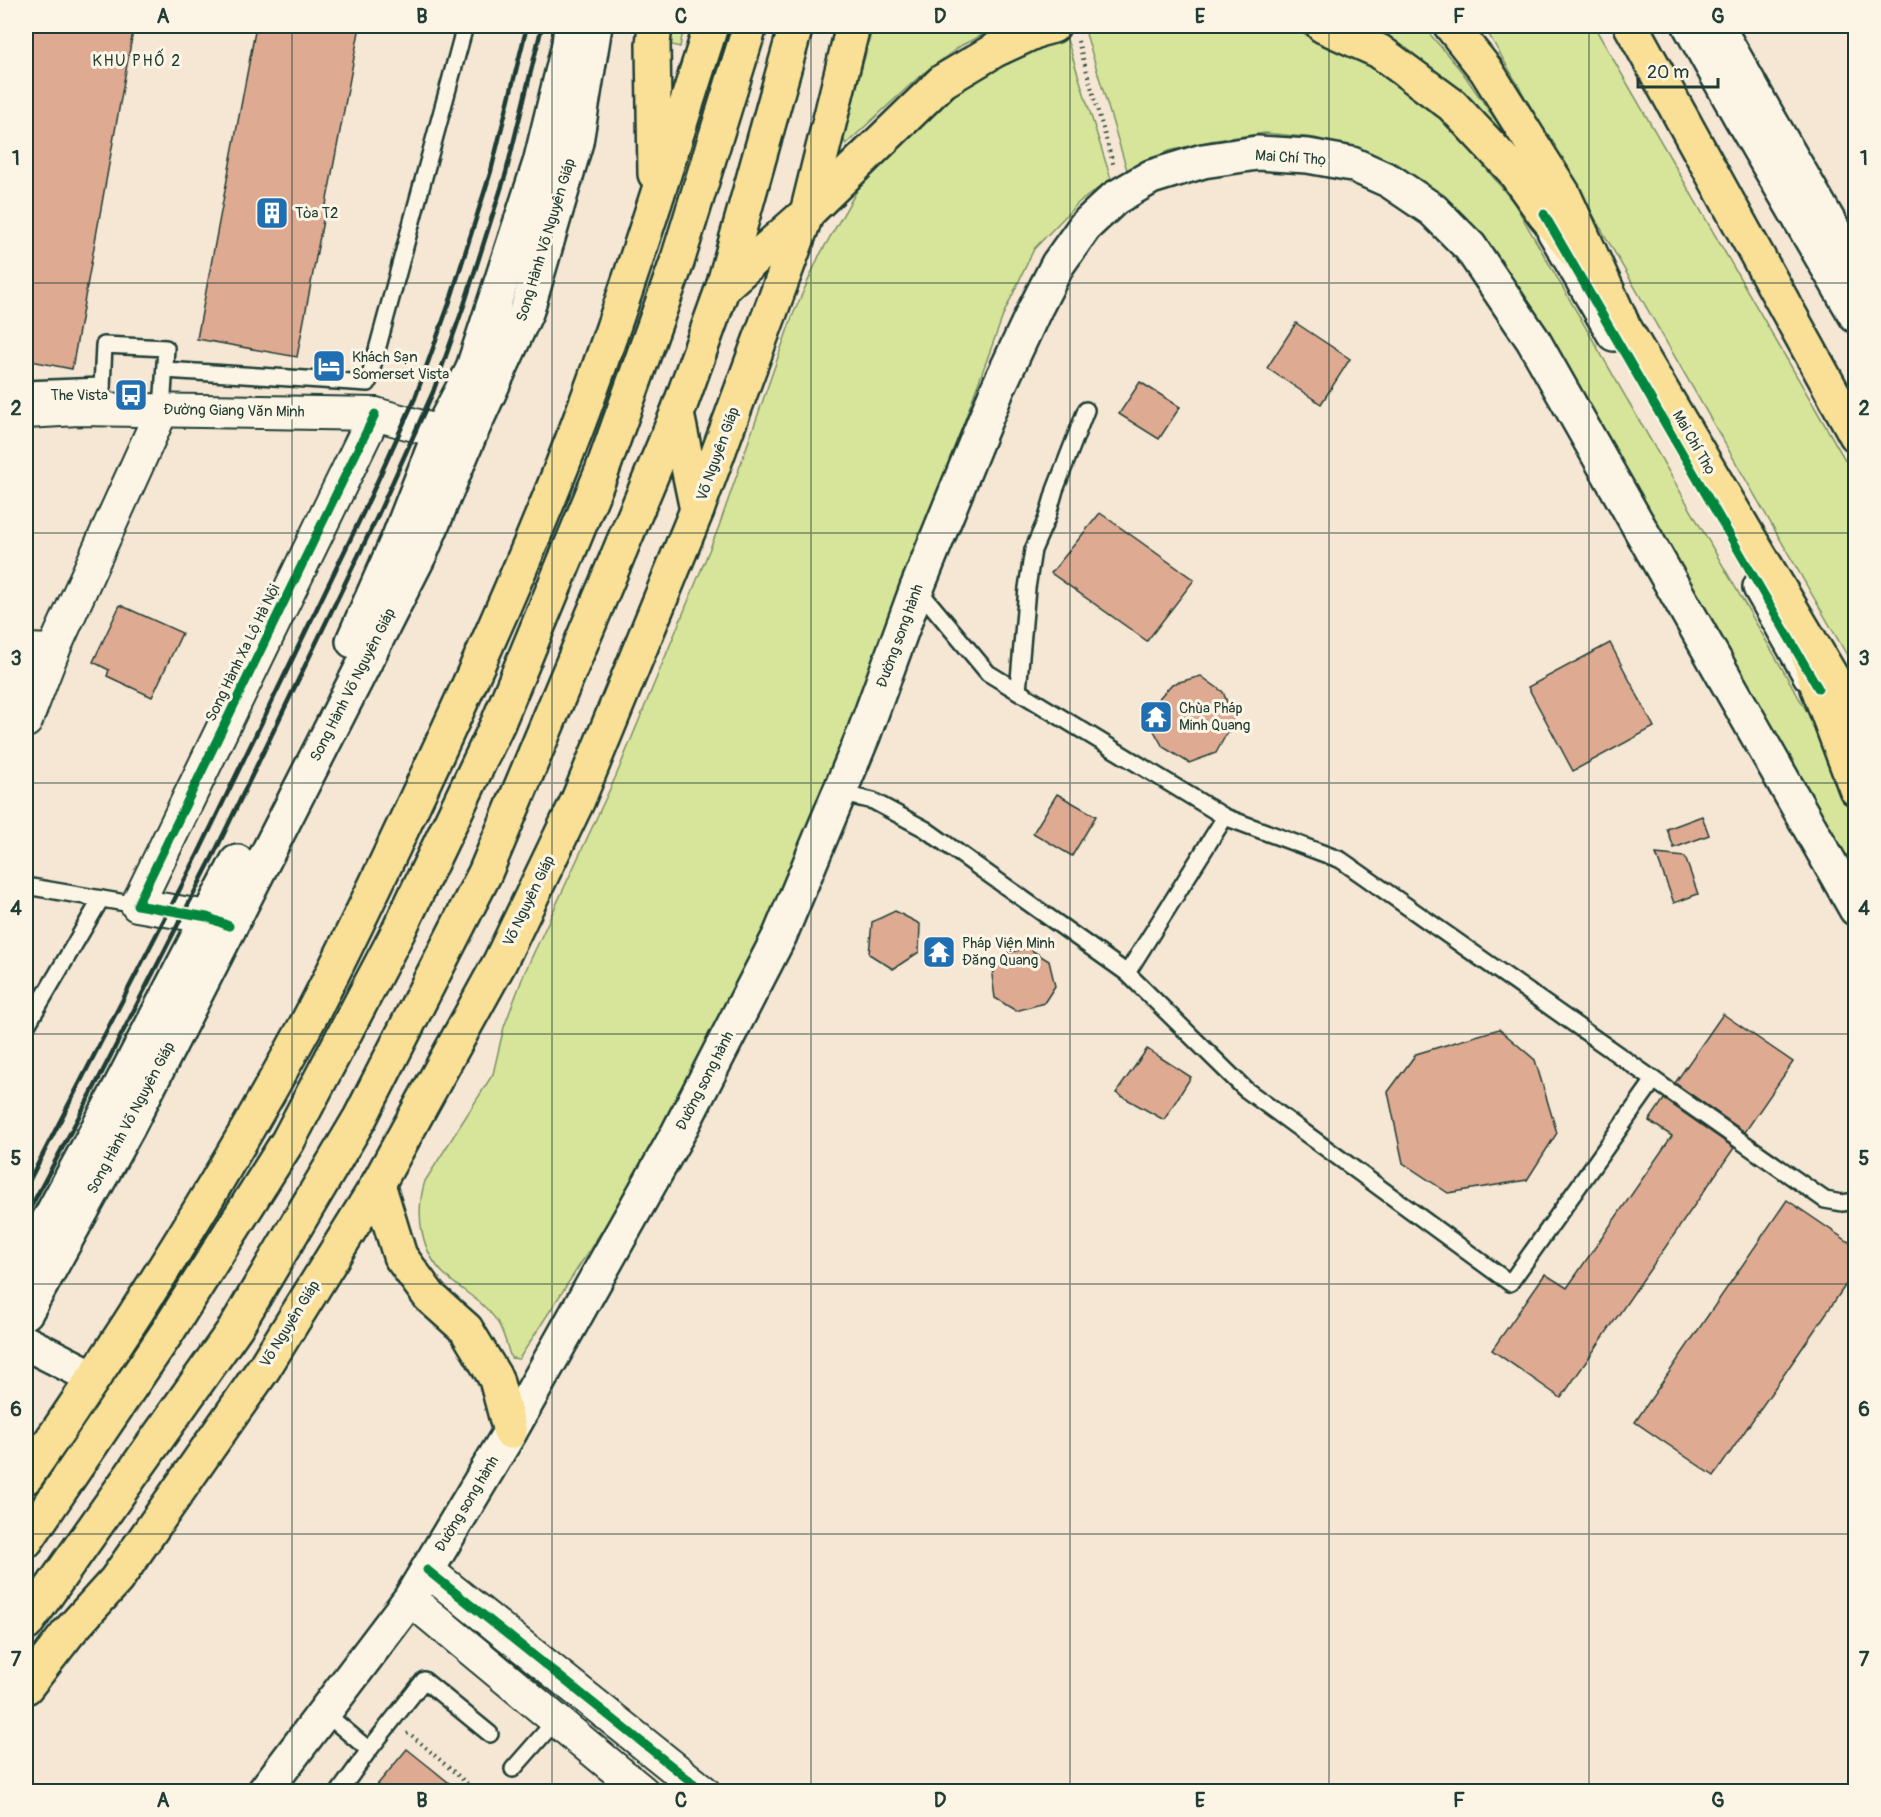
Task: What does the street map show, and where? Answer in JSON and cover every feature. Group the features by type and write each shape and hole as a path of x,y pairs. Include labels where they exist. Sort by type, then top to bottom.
{"main road":[{"name":"Song Hành Võ Nguyên Giáp","path":"455,433 472,371 540,163 569,44 571,26"},
{"name":"Song Hành Võ Nguyên Giáp","path":"26,1312 31,1273 108,1110 218,921 345,658 399,537 455,433 527,310 576,142 595,26"},
{"path":"655,26 653,44 656,202"},
{"path":"26,1477 93,1377 230,1158 308,1021 384,868 520,570 578,425 656,202 711,26"},
{"path":"26,1541 168,1331 288,1141 399,932 507,702 606,460 677,262 750,26"},
{"path":"26,1624 236,1327 360,1118 484,873 677,414 723,287 796,26"},
{"name":"Võ Nguyên Giáp","path":"26,1687 68,1634 116,1580 264,1368 378,1184 500,963 578,800 697,510 807,213 853,26"},
{"path":"1323,26 1379,51 1452,105 1513,170 1544,214 1607,290"},
{"path":"1450,26 1486,70 1563,193 1607,290"},
{"path":"1631,26 1856,435"},
{"path":"1690,26 1745,126 1856,316"},
{"path":"1717,26 1856,269"},
{"path":"723,287 807,213 943,81 995,50 1038,30 1065,33"},
{"name":"Mai Chí Thọ","path":"1034,311 1058,264 1085,226 1115,198 1151,177 1203,161 1257,153 1308,156 1352,164 1390,180 1433,210 1470,247 1533,340 1856,909"},
{"name":"Mai Chí Thọ","path":"1544,214 1818,688"},
{"name":"Mai Chí Thọ","path":"1607,290 1624,327 1856,718"},
{"name":"Đường song hành","path":"264,1791 410,1599 510,1432 678,1133 780,936 862,736 917,588 998,388 1034,311"},
{"path":"677,414 697,510"},
{"name":"Mai Chí Thọ","path":"1797,618 1818,688 1856,789"},
{"path":"378,1184 400,1256 430,1297 466,1329 496,1379 510,1432"},
{"path":"26,1343 93,1377"}],"street":[{"name":"Đường Giang Văn Minh","path":"26,412 101,398 162,410 375,414 455,433"},
{"path":"26,721 40,650 162,410"},
{"name":"Song Hành Xa Lộ Hà Nội","path":"137,905 375,414"},
{"path":"137,905 218,921"},
{"path":"427,1570 704,1791"},
{"path":"410,1599 643,1791"}],"lane":[{"path":"165,370 368,383 465,26"},
{"path":"26,388 101,398 104,345 166,348 162,410"},
{"path":"1018,691 1027,588 1033,550 1086,410"},
{"path":"917,588 988,673 1225,817 1341,860 1825,1200 1842,1203 1856,1202"},
{"path":"839,792 873,801 925,829 1127,973 1245,1089 1510,1283 1654,1080"},
{"path":"1127,973 1225,817"},
{"path":"26,886 137,905"},
{"path":"26,1027 100,899"},
{"path":"339,1791 424,1680 490,1734"},
{"path":"325,1713 369,1750"},
{"path":"513,1769 556,1720"}],"path":[{"path":"1065,33 1116,176"},
{"path":"402,1741 409,1733 477,1791"}],"green space":[{"path":"671,26 684,26 680,47 669,44"},
{"path":"873,26 1001,26 962,45 921,75 846,144 843,139"},
{"path":"1279,26 1335,44 1376,67 1451,125 1514,203 1829,750 1855,818 1855,887 1495,262 1362,151 1315,138 1265,133 1210,141 1169,151 1127,170 1084,27"},
{"path":"1362,26 1423,26 1463,73 1516,150 1458,91 1415,57"},
{"path":"1484,26 1594,26 1855,477 1855,669"},
{"path":"1065,33 1111,179 1078,203 1034,249 1004,313 873,670 759,940 645,1164 519,1359 511,1358 502,1331 493,1316 446,1276 430,1256 420,1219 425,1181 493,1074 504,1027 524,974 616,776 718,529 792,317 819,256 866,175 950,91"}],"building":[{"path":"26,26 134,26 72,369 26,360"},
{"path":"256,26 360,26 297,357 197,339"},
{"path":"1296,323 1350,359 1321,404 1267,368"},
{"path":"1140,382 1180,407 1159,439 1119,414"},
{"path":"1100,513 1194,580 1147,641 1051,573"},
{"path":"120,605 182,633 152,697 107,676 109,670 93,662"},
{"path":"1610,643 1654,727 1573,771 1528,687"},
{"path":"1201,676 1223,692 1234,720 1216,753 1189,763 1163,747 1153,729 1151,707 1172,684"},
{"path":"1057,794 1096,816 1072,856 1033,833"},
{"path":"1702,816 1709,835 1674,848 1667,829"},
{"path":"1656,854 1685,857 1698,894 1674,903"},
{"path":"895,911 920,924 919,952 893,969 869,954 872,922"},
{"path":"1028,948 1049,961 1055,986 1044,1003 1016,1011 995,998 992,975 1006,953"},
{"path":"1723,1014 1793,1062 1745,1132 1675,1083"},
{"path":"1499,1029 1535,1060 1557,1133 1527,1180 1448,1193 1403,1163 1388,1092 1416,1054"},
{"path":"1147,1049 1191,1077 1164,1120 1116,1093"},
{"path":"1664,1099 1734,1148 1561,1398 1492,1350 1545,1274 1567,1288 1672,1136 1649,1121"},
{"path":"1787,1200 1856,1247 1856,1270 1714,1476 1635,1422"},
{"path":"407,1749 432,1769 459,1791 372,1791"}],"railway":[{"path":"26,1187 198,854 363,513 415,398 449,304 491,171 527,26"},
{"path":"26,1216 213,856 377,517 433,392 464,305 506,173 542,26"}],"cycle path":[{"path":"1544,214 1818,688"},
{"path":"229,926 207,917 137,905 375,414"},
{"path":"427,1570 704,1792"}],"place":[{"name":"Tòa T2","path":"272,213"},
{"name":"Khách Sạn Somerset Vista","path":"329,366"},
{"name":"The Vista","path":"131,395"},
{"name":"Chùa Pháp Minh Quang","path":"1156,717"},
{"name":"Pháp Viện Minh Đăng Quang","path":"939,952"}],"district":[{"name":"KHU PHỐ 2","path":"137,61"}]}
